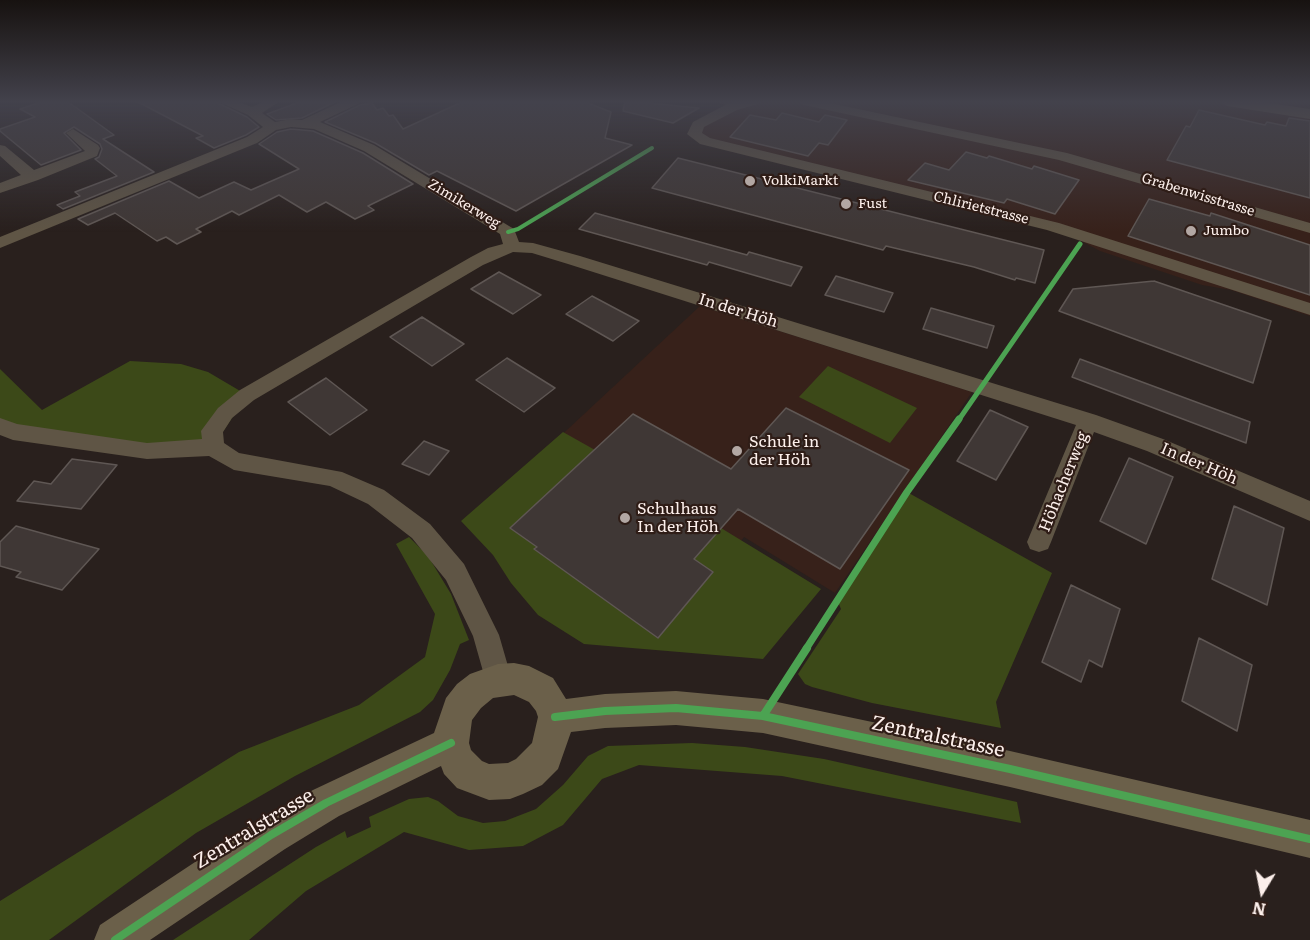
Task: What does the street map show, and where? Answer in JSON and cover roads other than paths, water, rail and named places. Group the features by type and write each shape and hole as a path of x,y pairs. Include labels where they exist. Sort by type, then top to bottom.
{"main road":[{"path":"514,679 529,682 541,690 550,702 555,717 553,737 545,756 529,772 510,781 489,782 470,775 457,761 451,743 452,726 458,710 476,691 498,680 514,679"},
{"name":"Zentralstrasse","path":"555,717 605,711 676,708 763,716 1010,769 1310,839"},
{"name":"Zentralstrasse","path":"115,940 271,835 326,804 451,743"}],"street":[{"path":"0,188 92,153 93,148 89,145"},
{"path":"0,243 240,145"},
{"name":"Zimikerweg","path":"362,145 508,232 513,247"},
{"name":"Chlirietstrasse","path":"721,145 1053,226 1310,309"},
{"name":"Grabenwisstrasse","path":"1010,145 1072,158 1310,228"},
{"path":"0,149 33,177"},
{"name":"In der Höh","path":"213,447 212,431 225,412 247,395 494,252 513,247 533,248 1088,422 1155,446 1310,511"},
{"name":"Höhacherweg","path":"1039,542 1088,422"},
{"path":"0,426 13,432 147,451 213,447 234,461 334,478 376,497 421,531 455,572 486,635 498,680"}],"place":[{"name":"VolkiMarkt","path":"750,181"},
{"name":"Fust","path":"846,204"},
{"name":"Jumbo","path":"1191,231"},
{"name":"Schule in der Höh","path":"737,451"},
{"name":"Schulhaus In der Höh","path":"625,518"}]}
